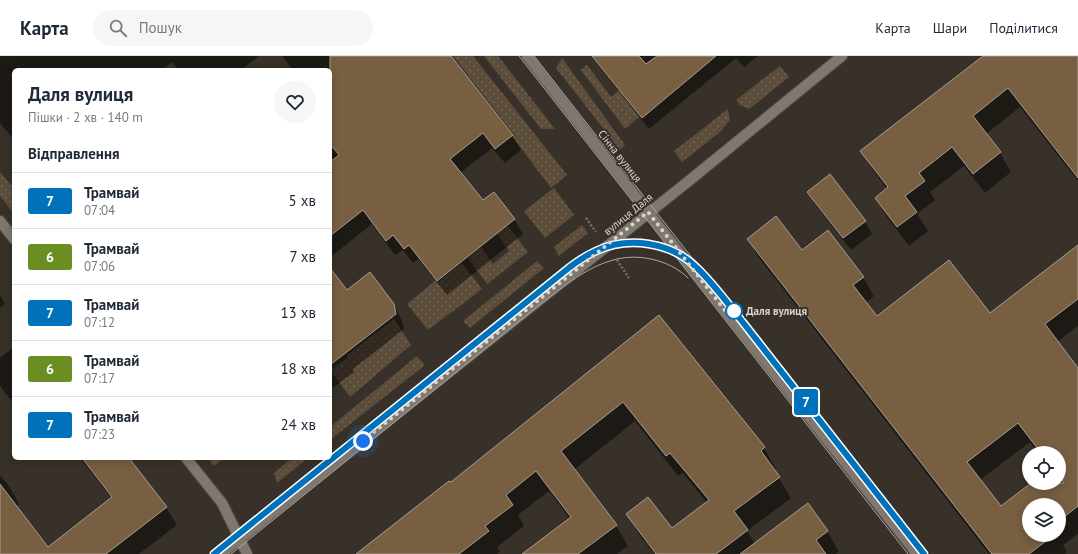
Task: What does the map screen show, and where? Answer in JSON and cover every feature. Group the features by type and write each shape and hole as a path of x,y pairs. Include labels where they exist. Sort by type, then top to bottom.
{"street":[{"name":"Сінна вулиця","path":"527,56 917,554"},
{"name":"вулиця Даля","path":"221,554 842,56"},
{"path":"0,221 12,236"},
{"path":"188,460 222,503 247,554"}],"shaded area":[{"path":"453,56 473,56 567,175 551,188 512,136 514,134"},
{"path":"484,56 498,56 555,129 541,129"},
{"path":"562,58 625,145 620,150 556,68"},
{"path":"587,65 611,97 619,90 639,117 625,129 581,70"},
{"path":"780,66 789,77 749,109 740,105 736,100"},
{"path":"728,109 730,120 720,132 682,162 674,151"},
{"path":"0,172 12,186 12,211 0,196"},
{"path":"554,188 574,215 545,238 524,211"},
{"path":"582,225 588,233 559,256 554,247"},
{"path":"508,226 528,252 487,284 468,258 481,247 493,264 509,251 497,233"},
{"path":"537,261 544,268 470,328 463,321"},
{"path":"462,263 482,289 428,330 407,304 436,280 438,282"},
{"path":"394,319 411,345 350,397 332,373 332,369 347,358 347,355"},
{"path":"417,356 425,365 332,438 332,425"},
{"path":"209,460 222,460 214,466"},
{"path":"290,460 306,460 277,483 274,473"}],"building":[{"path":"330,56 451,56 513,135 495,149 483,133 450,159 483,200 494,192 515,219 437,281 409,245 404,249 393,235 386,241 363,210 332,234 332,160 339,155 332,146 332,68 330,68"},
{"path":"592,56 639,56 646,64 657,56 716,56 642,118"},
{"path":"983,56 1078,56 1078,178 1008,88 973,116 1001,152 973,174 952,147 919,173 925,181 905,196 917,212 897,227 875,198 888,187 860,151"},
{"path":"830,174 866,221 843,238 807,192"},
{"path":"776,216 802,250 828,230 864,277 853,285 877,316 949,260 990,313 1078,245 1078,299 1045,324 1078,368 1078,506 1066,515 1066,498 1022,498 1022,542 1045,542 1029,554 992,554 747,239","holes":["1018,423 1036,446 1066,446 1066,490 1022,490 1001,506 967,462"]},
{"path":"332,271 347,290 370,272 394,304 396,314 332,363"},
{"path":"659,315 765,447 761,451 780,477 734,511 748,530 716,554 656,554 626,514 648,497 672,528 709,500 670,453 666,456 623,402 561,451 617,525 578,554 522,554 571,517 536,471 506,495 513,505 485,526 489,531 459,554 356,554 449,481 451,482"},
{"path":"84,460 131,460 167,507 106,554 0,554 0,484 48,547 112,497"},
{"path":"808,503 828,531 816,540 826,554 740,554"}],"tram line":[{"path":"519,56 908,554"},
{"path":"534,56 924,554"},
{"name":"7","path":"332,459 583,258 604,248 634,243 653,244 682,256 696,266 719,292 924,554"},
{"path":"332,459 565,270 581,259 613,245 646,243 662,247 679,254 695,265"},
{"path":"231,554 538,306 590,269 604,263 635,257 661,262 676,268 688,278"},
{"path":"214,554 330,460"},
{"name":"7","path":"214,554 331,460"}],"place":[{"name":"Даля вулиця","path":"734,311"}],"route":[{"path":"363,441 648,212 731,318 734,311"}]}
